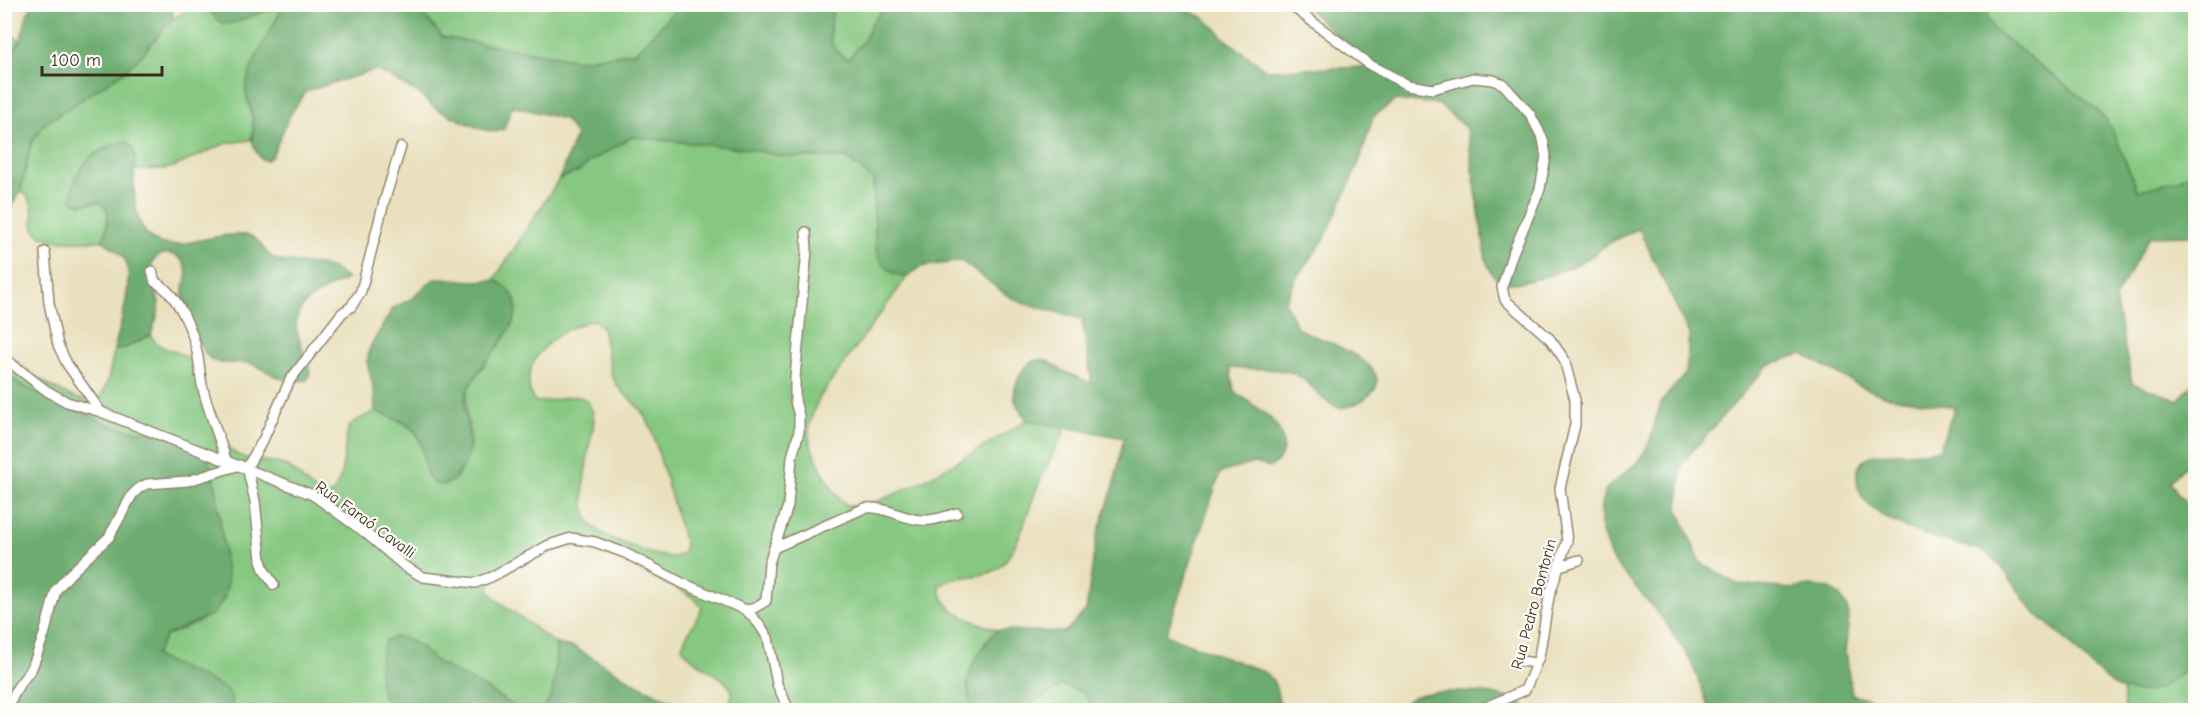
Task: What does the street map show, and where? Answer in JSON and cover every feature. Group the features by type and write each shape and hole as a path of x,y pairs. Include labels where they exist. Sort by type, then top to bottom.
{"street":[{"name":"Rua Pedro Bontorin","path":"1289,4 1370,65 1408,85 1433,89 1473,78 1493,80 1503,84 1522,104 1543,139 1546,156 1540,189 1512,255 1502,287 1505,300 1550,339 1564,359 1575,400 1574,433 1560,488 1567,541 1549,597 1536,663 1525,690 1479,711"},
{"path":"7,711 17,688 32,669 47,626 56,590 110,537 132,495 147,484 189,481 243,466 263,440 290,380 342,313 351,307 361,291 401,147"},
{"path":"746,610 766,601 769,563 788,506 792,457 799,432 795,378 807,250 806,232"},
{"path":"45,252 49,303 58,345 76,378 101,411"},
{"path":"152,272 155,282 164,286 171,295 191,330 198,355 202,387 226,460"},
{"name":"Rua Faraó Cavalli","path":"4,358 47,391 68,402 101,411 313,495 367,534 404,566 423,577 475,583 549,545 571,538 595,542 625,553 682,584 746,610 768,638 777,684 789,711"},
{"path":"243,466 255,501 261,560 264,570 274,585"},
{"path":"774,548 865,508 877,507 899,516 921,520 957,513"},
{"path":"1560,566 1579,560"},
{"path":"1520,661 1536,663"}],"green space":[{"path":"34,4 174,5 172,19 142,55 124,72 43,125 31,144 21,191 5,216 5,64 21,40 27,14"},
{"path":"284,4 416,5 442,37 578,60 636,52 678,5 834,5 830,36 835,49 848,59 864,40 872,23 886,5 1178,5 1201,16 1223,37 1266,70 1370,67 1304,5 1983,5 1993,29 2095,108 2106,120 2138,191 2178,180 2195,172 2195,235 2150,236 2115,299 2132,383 2178,400 2195,382 2195,455 2170,482 2195,517 2195,661 2171,681 2155,690 2136,692 2116,687 2036,614 2004,570 1986,553 1915,531 1883,516 1870,506 1861,495 1857,481 1861,463 1867,458 1882,453 1939,450 1955,407 1884,396 1860,386 1802,354 1768,365 1682,463 1678,509 1700,562 1737,584 1791,589 1809,586 1829,588 1839,595 1847,607 1849,619 1845,652 1852,694 1908,710 1710,710 1690,659 1663,619 1611,558 1601,530 1601,504 1606,489 1640,460 1650,440 1661,402 1686,373 1689,334 1639,229 1609,243 1593,256 1555,273 1517,283 1498,280 1486,260 1467,129 1438,104 1396,100 1373,117 1359,163 1324,240 1298,275 1285,302 1298,329 1355,355 1376,375 1376,386 1361,401 1349,406 1337,407 1325,400 1303,379 1290,372 1230,368 1234,391 1273,422 1279,430 1283,449 1279,460 1270,467 1254,463 1220,473 1166,635 1262,671 1272,679 1282,710 1095,710 1083,692 1062,685 1032,703 1028,710 971,710 969,676 976,658 997,630 1065,632 1086,610 1096,540 1113,488 1124,438 1027,420 1017,405 1014,394 1021,373 1038,360 1045,360 1061,370 1092,383 1082,319 1022,303 1007,295 961,261 920,267 907,277 891,272 876,250 873,180 847,158 780,156 751,149 632,137 591,161 579,171 559,179 576,135 564,119 512,106 504,129 496,132 481,129 435,108 417,92 376,70 306,91 290,115 272,156 266,161 261,159 253,144 253,116 246,89 251,70"},
{"path":"196,5 208,5 210,12 232,23 284,5 247,81 246,89 253,125 251,140 226,143 174,167 163,169 135,170 133,149 81,204 100,202 108,211 103,241 62,241 40,235 33,225 32,205 21,191 31,144 43,125 142,55 172,19"},
{"path":"208,5 280,5 227,24 217,20"},
{"path":"416,5 678,5 670,17 636,52 578,60 442,37"},
{"path":"834,5 886,5 848,60 835,49 830,36"},
{"path":"1983,5 2195,5 2195,172 2178,180 2138,191 2115,136 2095,108 1993,29"},
{"path":"5,33 21,40 5,64"},
{"path":"632,137 751,149 780,156 847,158 873,180 876,250 888,268 907,277 821,395 809,425 810,442 817,460 836,495 847,505 861,506 908,488 1027,420 1066,428 1041,478 1018,540 1005,561 990,572 954,579 940,586 946,603 953,610 970,620 997,630 985,643 967,685 971,710 725,710 732,697 729,686 693,659 682,647 702,607 686,593 655,579 607,551 593,547 562,549 546,553 515,567 490,583 489,591 496,599 556,644 553,689 541,710 520,710 438,663 419,646 404,638 379,680 388,710 232,710 233,707 215,683 155,656 165,636 201,621 226,565 214,473 19,383 5,372 4,353 64,393 89,400 98,398 104,390 114,350 125,348 151,335 159,345 192,362 207,401 217,417 226,444 240,456 284,465 324,496 333,493 341,477 348,428 355,421 375,411 413,430 421,445 426,471 446,485 461,469 469,449 470,435 466,406 468,388 512,325 501,283 494,280 559,179 579,171 591,161","holes":["595,320 602,327 612,377 618,387 641,410 651,427 685,545 683,553 678,555 667,557 649,553 610,537 594,527 584,506 585,476 594,420 591,407 585,400 578,397 543,402 534,401 529,387 530,373 535,360 555,338 581,324"]},
{"path":"128,142 133,149 135,202 143,229 152,239 165,244 182,244 222,236 251,236 277,260 330,268 347,279 311,298 299,313 296,322 297,332 310,373 307,380 283,380 252,364 222,363 212,360 203,350 186,313 183,295 187,276 186,268 180,259 170,254 159,255 152,264 151,274 159,304 151,335 125,348 114,350 125,303 127,267 122,255 103,241 108,211 100,202 81,204 71,200 76,179 86,162 102,150"},
{"path":"435,279 499,282 508,289 516,302 510,330 469,386 465,399 465,410 469,453 453,480 440,485 429,478 421,441 414,430 398,420 375,411 374,390 367,362 370,347 393,308 413,298"},
{"path":"4,372 22,386 69,405 112,427 166,435 204,452 214,473 228,583 224,599 213,614 165,636 155,656 227,689 232,698 232,710 5,710"},
{"path":"395,637 404,638 419,646 438,663 520,710 388,710 382,693 379,666 386,640"},
{"path":"556,644 574,647 642,687 692,710 541,710 553,689"},
{"path":"2195,661 2195,710 2125,710 2122,689 2144,692 2169,681"},
{"path":"1062,685 1083,692 1095,710 1028,710 1032,703"},
{"path":"1434,692 1486,693 1505,697 1522,704 1529,710 1399,710 1404,703 1418,696"}]}
